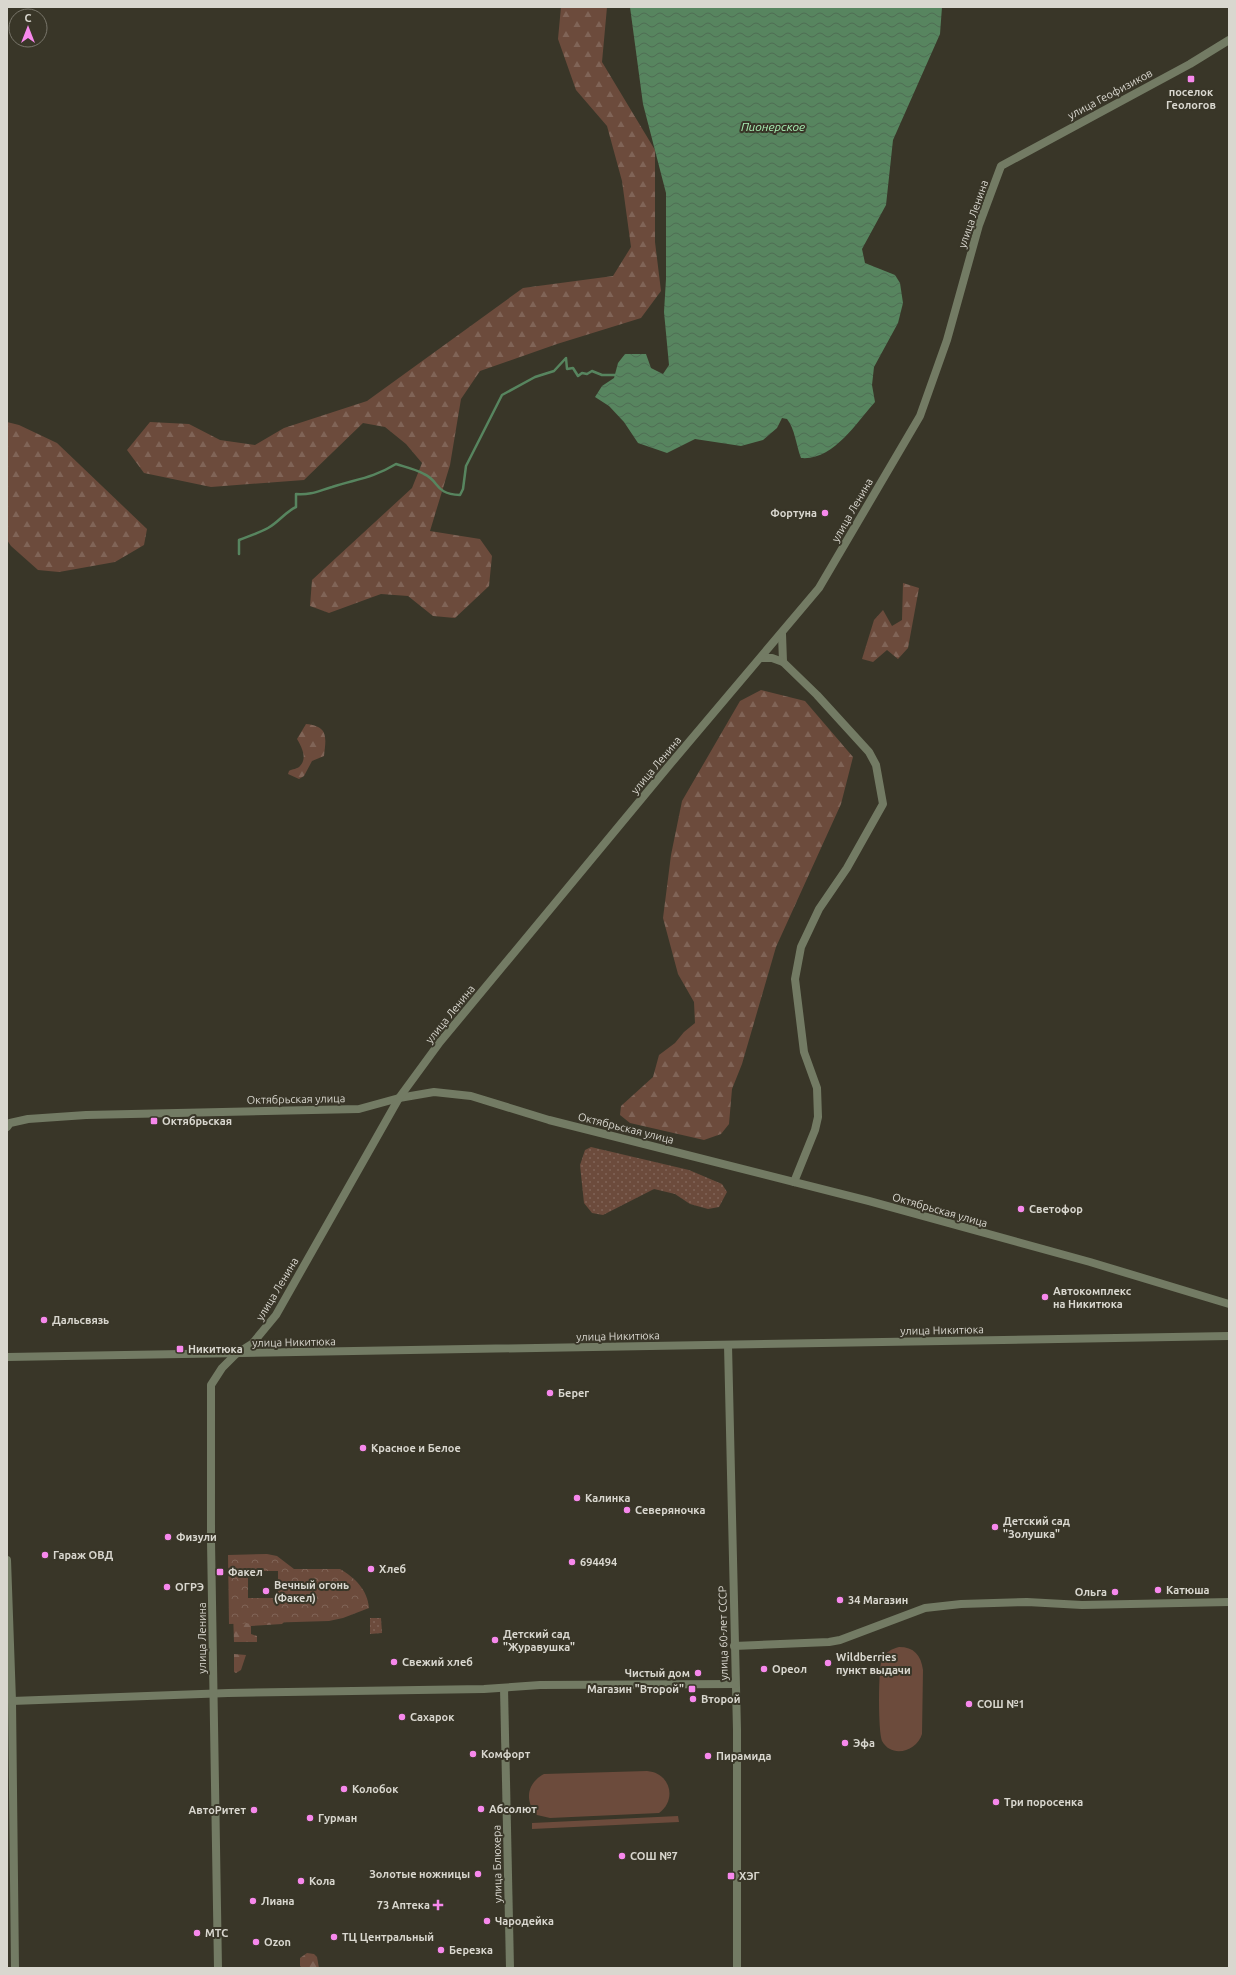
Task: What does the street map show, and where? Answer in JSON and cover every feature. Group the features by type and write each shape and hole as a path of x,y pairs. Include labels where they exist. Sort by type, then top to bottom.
{"street":[{"name":"улица Геофизиков","path":"1001,166 1190,64 1229,40"},
{"name":"улица Ленина","path":"218,1968 211,1385 222,1368 236,1354 252,1344 276,1315 399,1098 440,1042 672,762 819,588 920,416 947,340 979,225 1001,166"},
{"path":"782,633 783,662"},
{"path":"761,658 772,658 783,662 817,695 869,752 876,765 882,804 848,868 819,909 801,947 795,979 804,1052 817,1088 818,1117 815,1130 794,1182"},
{"name":"Октябрьская улица","path":"7,1127 10,1123 28,1120 86,1115 359,1109 399,1098 434,1092 471,1096 549,1120 794,1182 1090,1262 1229,1304"},
{"name":"улица Никитюка","path":"7,1357 1229,1336"},
{"name":"улица 60-лет СССР","path":"728,1345 737,1730 737,1968"},
{"path":"7,1560 12,1701 15,1968"},
{"path":"734,1646 829,1642 840,1640 925,1608 961,1604 1027,1602 1082,1605 1229,1602"},
{"path":"12,1701 214,1693 504,1688 540,1685 735,1684"},
{"name":"улица Блюхера","path":"504,1688 510,1968"}],"green space":[{"path":"561,7 607,7 602,62 655,150 655,242 661,291 641,318 557,344 480,371 461,399 450,465 430,531 480,539 492,556 489,586 455,618 433,616 408,596 381,594 329,613 310,606 312,580 412,488 422,463 406,444 385,427 363,423 304,480 211,487 144,473 127,450 150,422 189,424 220,440 255,445 284,428 367,401 523,288 613,276 631,247 622,181 607,126 576,90 558,39"},
{"path":"7,422 19,425 57,443 147,529 144,545 115,562 59,572 38,570 11,546 7,540"},
{"path":"903,583 919,588 908,648 898,659 887,650 873,662 862,659 874,620 883,610 892,626 902,620"},
{"path":"761,690 805,701 853,757 841,804 776,947 742,1064 732,1089 729,1124 721,1134 704,1140 630,1123 620,1115 621,1106 653,1077 659,1055 675,1043 684,1032 695,1023 694,1002 678,974 663,918 671,855 682,801 740,701"},
{"path":"306,724 319,727 322,730 325,738 324,756 312,761 304,776 299,779 288,774 289,771 298,768 302,763 304,756 297,739"},
{"path":"591,1147 689,1170 722,1184 727,1192 719,1207 708,1209 690,1204 675,1194 654,1189 603,1215 592,1213 584,1203 580,1165 585,1150"},
{"path":"267,1554 277,1556 294,1569 340,1569 355,1580 363,1590 368,1601 369,1608 343,1618 329,1621 229,1624 228,1555","holes":["248,1571 278,1571 278,1598 248,1598"]},
{"path":"233,1611 284,1622 282,1624 251,1626 251,1634 257,1636 257,1642 234,1642"},
{"path":"370,1618 381,1618 382,1633 370,1634"},
{"path":"899,1647 913,1650 921,1660 923,1670 922,1734 915,1745 904,1751 892,1750 886,1747 882,1741 880,1726 879,1700 882,1659 889,1651"},
{"path":"234,1654 246,1655 241,1670 236,1673 234,1672"},
{"path":"647,1771 662,1777 669,1788 668,1801 665,1808 659,1813 550,1818 537,1815 530,1804 529,1793 531,1787 538,1778 544,1774"},
{"path":"678,1816 679,1822 532,1829 532,1823"},
{"path":"307,1953 314,1954 317,1957 319,1968 302,1968 300,1966 300,1958"}],"water":[{"name":"Пионерское","path":"630,7 942,7 940,34 893,140 886,205 862,249 865,263 895,275 900,283 903,303 898,323 874,367 872,385 875,402 843,439 823,453 813,457 801,458 792,427 787,419 782,418 777,428 763,440 741,446 695,439 667,453 638,443 624,422 609,406 595,397 602,386 614,378 618,363 625,354 646,354 651,368 663,374 669,365 664,312 666,279 666,193 643,104"}],"waterway":[{"path":"239,554 239,540 268,528 296,507 296,494 315,492 365,478 388,469 396,464 429,477 441,490 460,495 463,489 466,466 502,395 535,377 554,371 566,358 567,369 573,368 578,376 582,373 587,374 592,371 602,375 615,375"}],"place":[{"name":"поселок Геологов","path":"1191,79"},
{"name":"Фортуна","path":"825,513"},
{"name":"Октябрьская","path":"154,1121"},
{"name":"Светофор","path":"1021,1209"},
{"name":"Автокомплекс на Никитюка","path":"1045,1297"},
{"name":"Дальсвязь","path":"44,1320"},
{"name":"Никитюка","path":"180,1349"},
{"name":"Берег","path":"550,1393"},
{"name":"Красное и Белое","path":"363,1448"},
{"name":"Калинка","path":"577,1498"},
{"name":"Северяночка","path":"627,1510"},
{"name":"Детский сад \"Золушка\"","path":"995,1527"},
{"name":"Физули","path":"168,1537"},
{"name":"Гараж ОВД","path":"45,1555"},
{"name":"694494","path":"572,1562"},
{"name":"Хлеб","path":"371,1569"},
{"name":"Факел","path":"220,1572"},
{"name":"ОГРЭ","path":"167,1587"},
{"name":"Катюша","path":"1158,1590"},
{"name":"Вечный огонь (Факел)","path":"266,1591"},
{"name":"Ольга","path":"1115,1592"},
{"name":"34 Магазин","path":"840,1600"},
{"name":"Детский сад \"Журавушка\"","path":"495,1640"},
{"name":"Свежий хлеб","path":"394,1662"},
{"name":"Wildberries пункт выдачи","path":"828,1663"},
{"name":"Ореол","path":"764,1669"},
{"name":"Чистый дом","path":"698,1673"},
{"name":"Магазин \"Второй\"","path":"692,1689"},
{"name":"Второй","path":"693,1699"},
{"name":"СОШ №1","path":"969,1704"},
{"name":"Сахарок","path":"402,1717"},
{"name":"Эфа","path":"845,1743"},
{"name":"Комфорт","path":"473,1754"},
{"name":"Пирамида","path":"708,1756"},
{"name":"Колобок","path":"344,1789"},
{"name":"Три поросенка","path":"996,1802"},
{"name":"Абсолют","path":"481,1809"},
{"name":"АвтоРитет","path":"254,1810"},
{"name":"Гурман","path":"310,1818"},
{"name":"СОШ №7","path":"622,1856"},
{"name":"Золотые ножницы","path":"478,1874"},
{"name":"ХЭГ","path":"731,1876"},
{"name":"Кола","path":"301,1881"},
{"name":"Лиана","path":"253,1901"},
{"name":"73 Аптека","path":"438,1905"},
{"name":"Чародейка","path":"487,1921"},
{"name":"МТС","path":"197,1933"},
{"name":"ТЦ Центральный","path":"334,1937"},
{"name":"Ozon","path":"256,1942"},
{"name":"Березка","path":"441,1950"}]}
